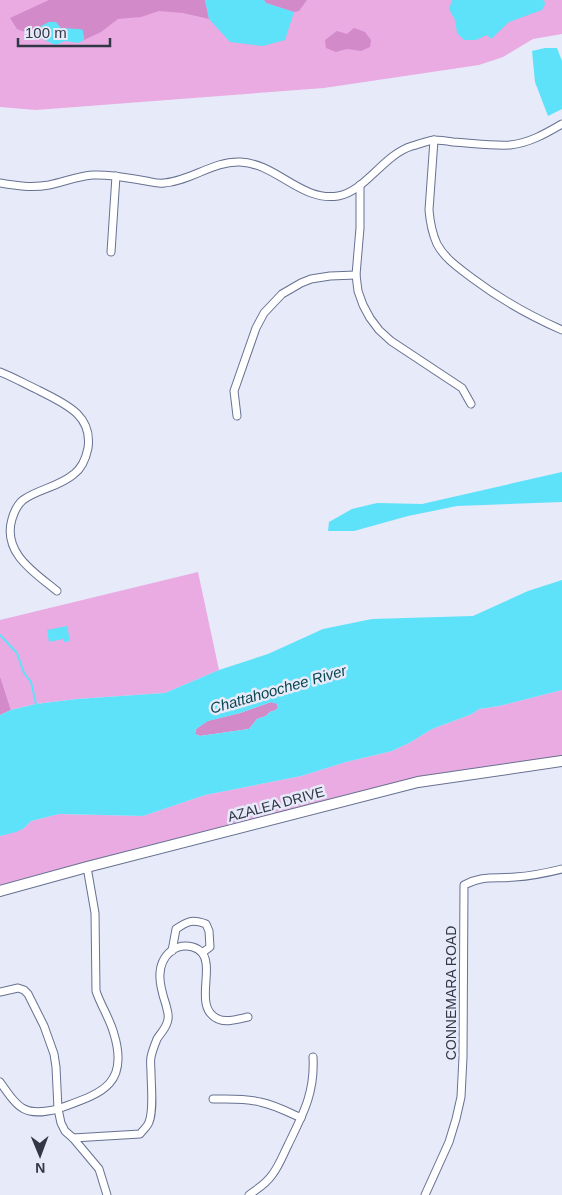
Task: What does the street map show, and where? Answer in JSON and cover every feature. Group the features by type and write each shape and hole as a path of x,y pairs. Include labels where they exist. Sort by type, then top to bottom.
{"street":[{"path":"0,184 32,187 49,185 84,176 102,175 163,183 188,177 220,164 242,162 265,168 313,194 326,197 339,196 350,192 360,185 396,153 409,147 434,140 511,145 537,138 562,124"},
{"path":"434,140 429,210 430,221 437,244 457,267 510,304 562,330"},
{"path":"111,252 116,176"},
{"path":"360,185 360,223 356,275 358,291 363,305 379,330 391,341 462,388 471,404"},
{"path":"237,416 234,391 256,328 264,313 282,294 301,283 311,279 330,276 356,275"},
{"path":"0,372 66,404 79,416 86,429 87,450 84,461 79,469 66,480 36,492 21,501 15,510 11,522 11,540 18,557 57,591"},
{"name":"AZALEA DRIVE","path":"0,891 418,782 562,761"},
{"path":"0,1082 14,1102 23,1109 43,1112 58,1109 94,1096 103,1090 113,1078 118,1064 117,1048 111,1024 100,1004 96,991 95,912 87,867"},
{"name":"CONNEMARA ROAD","path":"425,1195 449,1142 461,1097 464,1051 464,885 489,877 514,878 544,874 562,869"},
{"path":"172,951 176,928 188,921 197,921 206,924 209,931 210,947 202,953"},
{"path":"73,1138 140,1134 149,1123 152,1096 151,1059 157,1040 168,1022 169,1013 160,983 161,965 164,959 177,947 187,945 197,948 202,953 206,962 205,1000 210,1013 217,1019 224,1021 248,1017"},
{"path":"0,992 18,988 28,994 54,1054 60,1122 65,1131 99,1170 106,1195"},
{"path":"248,1195 262,1186 271,1176 301,1118 312,1086 313,1058"},
{"path":"213,1099 244,1099 261,1102 279,1107 301,1118"}],"shaded area":[{"path":"0,0 562,0 562,34 533,39 503,57 479,65 324,88 36,110 0,107"},
{"path":"49,0 205,0 209,19 183,13 159,11 141,17 118,19 101,32 84,40 84,36 70,29 61,28 39,31 41,38 17,29 10,18"},
{"path":"264,0 307,0 299,11 294,12 266,3"},
{"path":"354,28 365,32 371,40 370,47 361,51 347,49 336,52 326,48 325,40 337,31 347,34"},
{"path":"198,572 219,670 165,693 77,699 36,704 11,710 0,676 0,620"},
{"path":"0,676 11,710 0,715"},
{"path":"562,690 562,758 420,787 350,804 209,839 0,895 0,836 24,828 31,821 59,814 143,816 205,795 301,776 346,762 392,751 432,729 472,714 479,709 499,706"},
{"path":"271,702 277,703 278,707 276,710 257,719 249,729 200,736 195,734 196,729 207,721 240,713"}],"water":[{"path":"205,0 264,0 266,3 294,12 285,40 263,46 230,42 209,19"},
{"path":"452,0 544,0 545,4 542,10 509,22 491,39 487,35 476,40 464,40 457,33 455,20 449,9"},
{"path":"49,22 56,22 61,28 83,30 84,40 78,43 65,41 56,45 41,38 39,31 41,26"},
{"path":"557,48 562,61 562,109 548,116 535,82 532,51"},
{"path":"562,472 562,502 457,506 408,516 354,531 328,531 329,522 352,509 377,503 422,504"},
{"name":"Chattahoochee River","path":"562,580 562,690 499,706 479,709 472,714 432,729 392,751 346,762 301,776 205,795 143,816 59,814 31,821 24,828 16,832 0,836 0,715 11,710 36,704 165,693 219,670 268,654 323,629 372,619 473,616 528,591","holes":["271,702 277,704 276,710 257,719 249,729 200,736 195,734 196,729 208,721 240,713"]},
{"path":"67,626 70,641 64,642 63,639 49,642 47,630"}],"waterway":[{"path":"0,635 17,653 24,673 31,682 36,704"}]}
